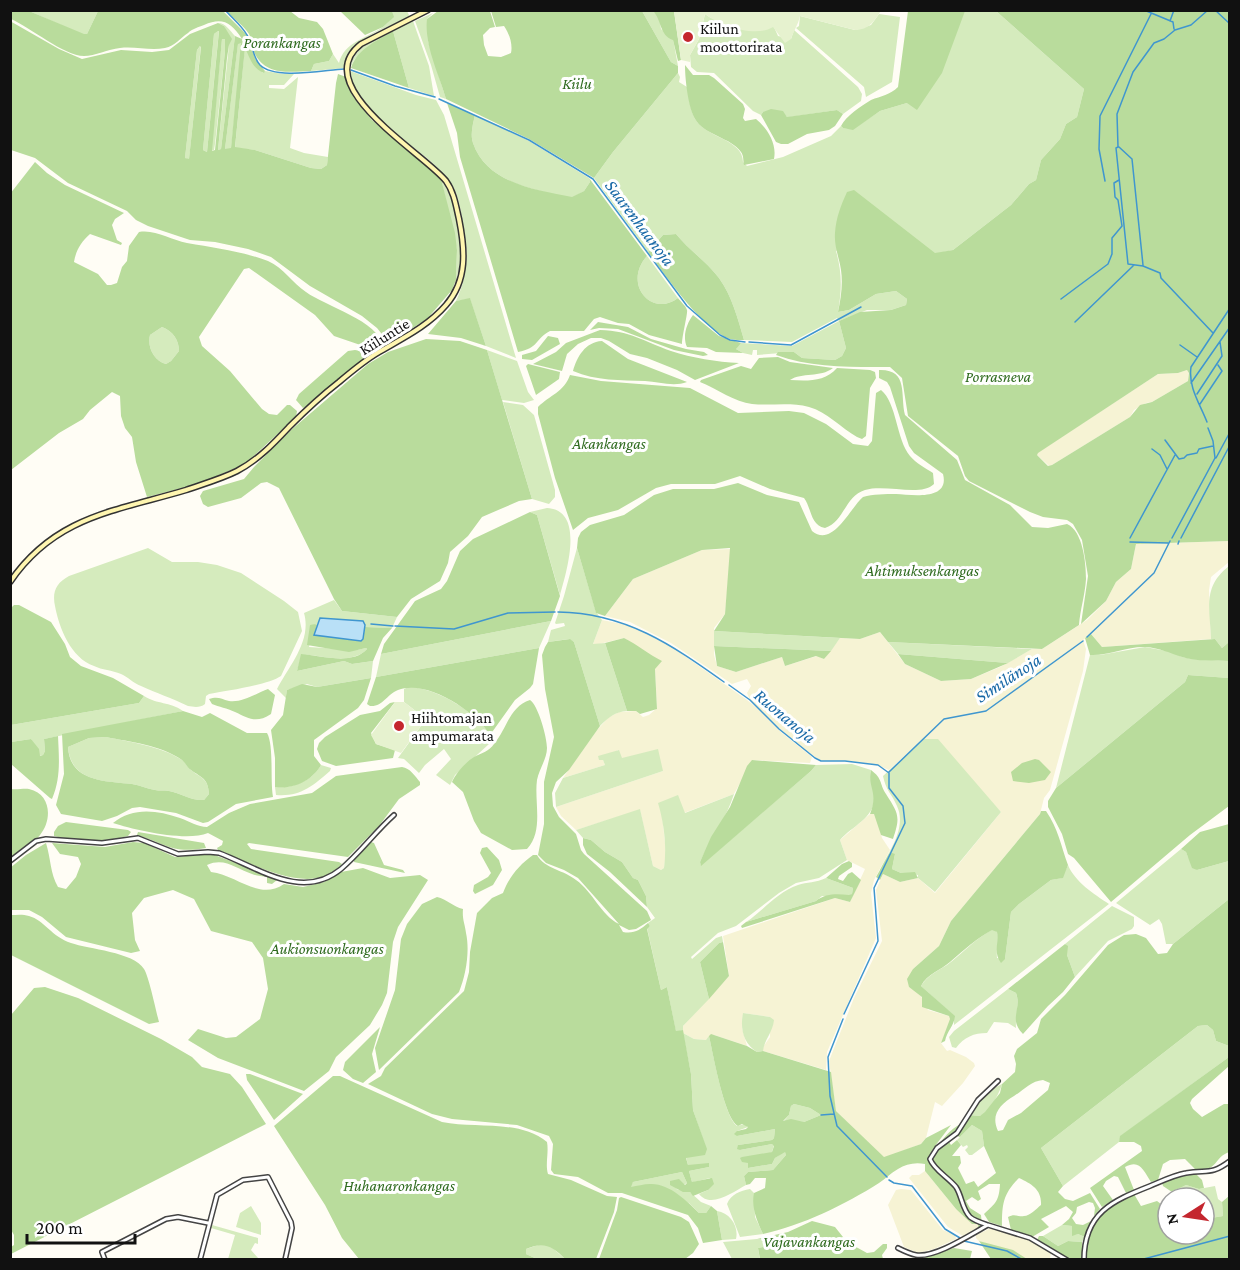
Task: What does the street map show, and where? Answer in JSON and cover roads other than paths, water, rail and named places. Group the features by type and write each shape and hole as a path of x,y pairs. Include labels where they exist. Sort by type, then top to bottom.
{"street":[{"name":"Kiiluntie","path":"10,582 43,546 71,526 223,477 250,464 338,383 370,358 428,322 448,302 460,279 465,259 464,243 452,191 440,174 368,111 352,88 347,71 352,54 361,44 428,10"},
{"path":"10,861 24,849 42,839 102,843 138,838 178,854 219,853 285,879 309,883 320,881 341,869 394,815"},
{"path":"998,1081 978,1100 957,1133 937,1148 930,1159 934,1166 954,1185 967,1214 974,1220 1030,1238 1067,1260"},
{"path":"1084,1260 1085,1242 1090,1229 1097,1216 1109,1205 1174,1176 1191,1172 1211,1172 1230,1161"},
{"path":"200,1260 217,1195 243,1180 268,1177 291,1222 292,1228 285,1260"},
{"path":"105,1260 102,1252 166,1219 178,1217 208,1223"},
{"path":"898,1248 916,1255 926,1254 956,1242 988,1225"}],"water":[{"path":"320,618 363,621 365,625 363,639 361,641 314,635"}],"waterway":[{"name":"Saarenhaanoja","path":"225,10 245,32 257,61 267,70 288,73 344,69"},
{"path":"1144,10 1173,22 1174,29"},
{"path":"1170,21 1174,10"},
{"path":"1208,10 1191,25 1175,30 1164,39 1154,43 1133,72 1117,114 1118,147 1116,148 1128,264 1143,266 1160,273 1161,278 1213,333"},
{"path":"1215,10 1230,24"},
{"path":"1105,181 1099,149 1100,116 1151,14"},
{"name":"Saarenhaanoja","path":"351,70 435,97"},
{"name":"Saarenhaanoja","path":"439,99 529,140 593,179 687,306 720,335 730,340 745,342"},
{"path":"1119,147 1132,159 1143,265"},
{"path":"1061,299 1108,264 1112,254 1112,238 1122,226 1114,183 1119,180"},
{"path":"1075,322 1133,266"},
{"name":"Saarenhaanoja","path":"749,342 791,345 861,307"},
{"name":"Similänoja","path":"1207,422 1191,382 1191,367 1230,308"},
{"path":"1191,383 1230,327"},
{"path":"1197,394 1222,356 1220,342"},
{"path":"1180,345 1197,357"},
{"path":"1200,404 1222,371 1218,365"},
{"name":"Similänoja","path":"1172,538 1215,458 1213,441 1208,428"},
{"path":"1216,458 1230,432"},
{"path":"1165,440 1179,459 1197,453 1199,449 1213,446"},
{"path":"1181,538 1230,445"},
{"path":"1152,449 1160,455 1167,469"},
{"path":"1130,538 1175,455"},
{"name":"Similänoja","path":"1087,637 1154,573 1170,541"},
{"path":"1130,542 1168,543"},
{"name":"Ruonanoja","path":"395,626 454,629 508,613 555,612"},
{"name":"Ruonanoja","path":"558,612 605,618 627,625 667,644 724,682"},
{"name":"Ruonanoja","path":"371,624 393,626"},
{"name":"Similänoja","path":"889,772 944,719 986,711 1083,641"},
{"name":"Ruonanoja","path":"729,685 750,700 779,729 815,758 821,761 878,765 889,773 889,788 903,806 905,823 874,888 878,941 844,1014"},
{"name":"Ruonanoja","path":"843,1019 828,1057 830,1096 837,1126 887,1177"},
{"path":"821,1115 834,1114"},
{"name":"Ruonanoja","path":"889,1180 912,1186 945,1229 960,1238"},
{"path":"1140,1260 1230,1236"},
{"name":"Ruonanoja","path":"964,1241 1007,1251 1023,1260"}],"place":[{"name":"Kiilun moottorirata","path":"688,37"},
{"name":"Hiihtomajan ampumarata","path":"399,726"}],"park label":[{"name":"Porankangas","path":"282,42"},
{"name":"Kiilu","path":"577,83"},
{"name":"Porrasneva","path":"998,376"},
{"name":"Akankangas","path":"609,443"},
{"name":"Ahtimuksenkangas","path":"922,570"},
{"name":"Aukionsuonkangas","path":"327,948"},
{"name":"Huhanaronkangas","path":"399,1185"},
{"name":"Vajavankangas","path":"809,1241"}]}
